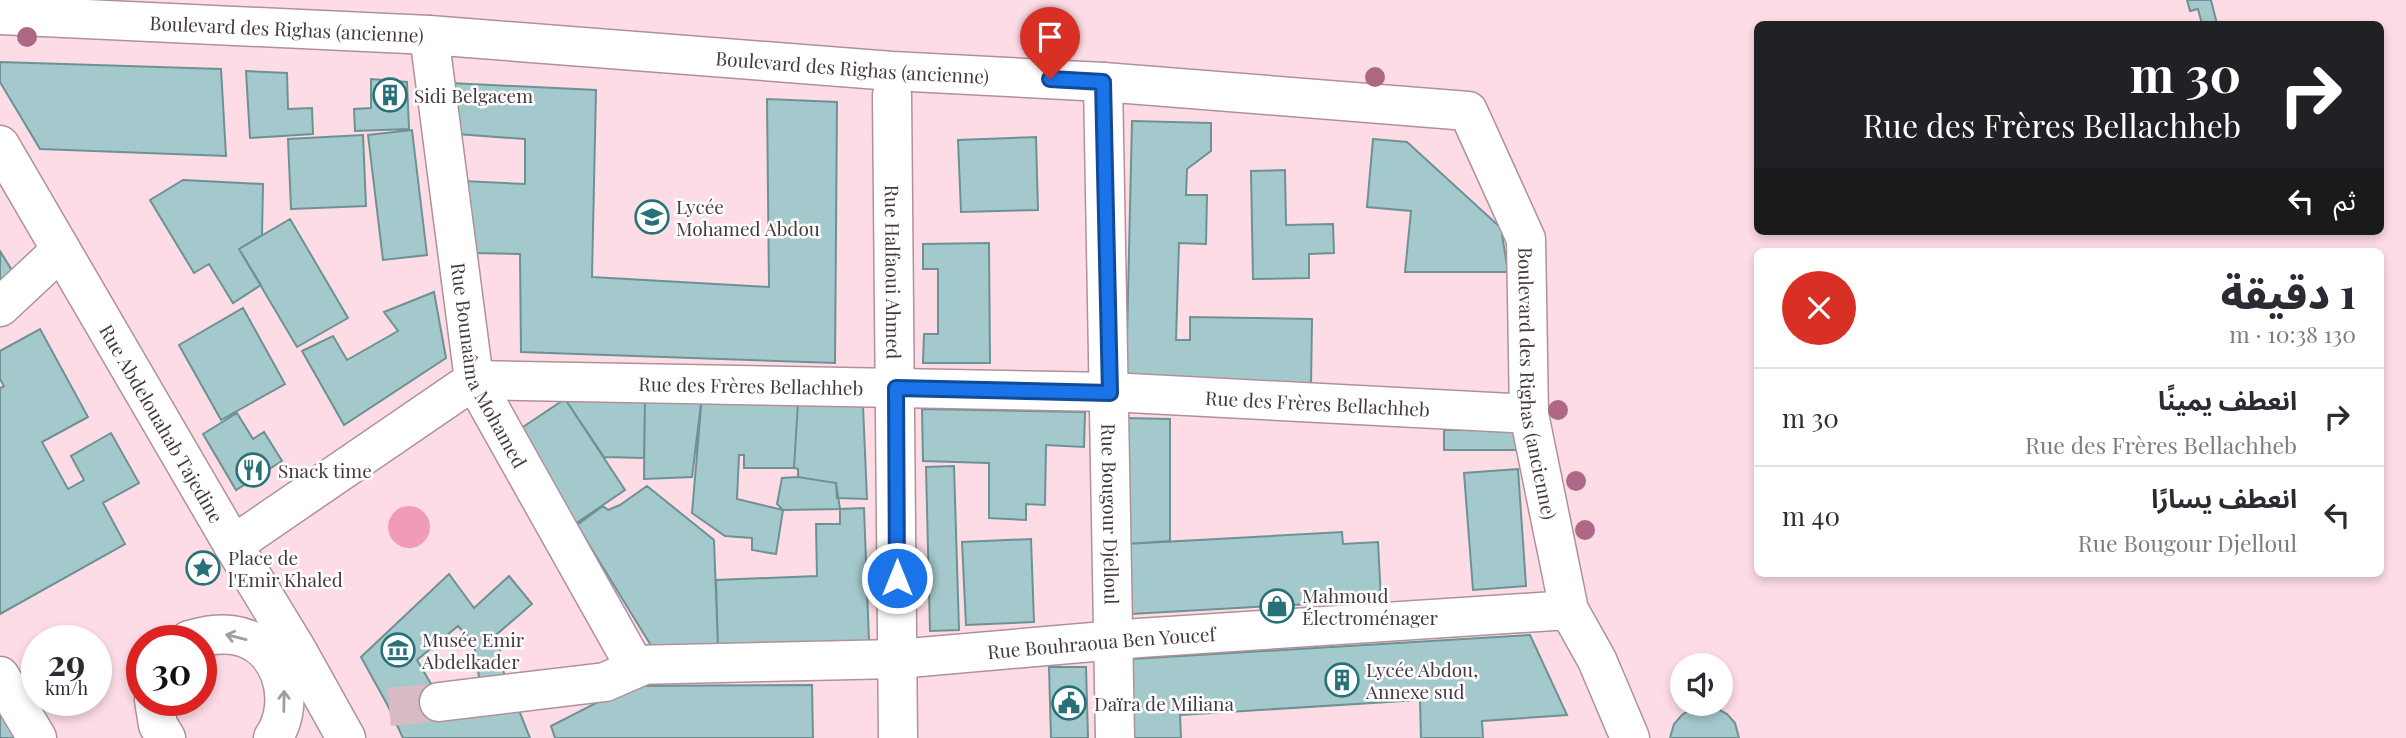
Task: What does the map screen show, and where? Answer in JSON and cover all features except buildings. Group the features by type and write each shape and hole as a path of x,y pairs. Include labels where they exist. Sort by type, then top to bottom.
{"street":[{"name":"Boulevard des Righas (ancienne)","path":"0,15 429,35 892,71 1103,82 1468,111 1526,239 1529,414 1569,610 1597,660 1630,738"},
{"name":"Rue Bounaâma Mohamed","path":"429,35 474,380 639,665"},
{"name":"Rue Bougour Djelloul","path":"1103,82 1115,738"},
{"name":"Rue Halfaoui Ahmed","path":"892,95 898,738"},
{"name":"Rue Abdelouahab Tajedine","path":"0,145 233,545 286,656 346,738"},
{"path":"0,307 61,250"},
{"name":"Rue des Frères Bellachheb","path":"474,380 1110,393 1529,414"},
{"path":"233,545 474,380"},
{"name":"Rue Bouhraoua Ben Youcef","path":"639,665 897,659 1115,640 1569,610"},
{"path":"217,634 236,635 286,656 286,705 281,727 273,738"},
{"path":"439,702 605,682 639,665"},
{"path":"0,676 37,738"}],"shaded area":[{"path":"409,506 424,512 430,527 424,542 409,548 394,542 388,527 394,512"}],"tunnel":[{"path":"389,707 439,702"}],"place":[{"name":"Sidi Belgacem","path":"390,95"},
{"name":"Lycée Mohamed Abdou","path":"652,217"},
{"name":"Snack time","path":"253,470"},
{"name":"Place de l'Emir Khaled","path":"203,568"},
{"name":"Mahmoud Électroménager","path":"1277,606"},
{"name":"Musée Emir Abdelkader","path":"398,650"},
{"name":"Lycée Abdou, Annexe sud","path":"1342,680"},
{"name":"Daïra de Miliana","path":"1069,703"}],"route":[{"path":"897,578 896,388 1110,393 1103,82 1050,79"}]}
